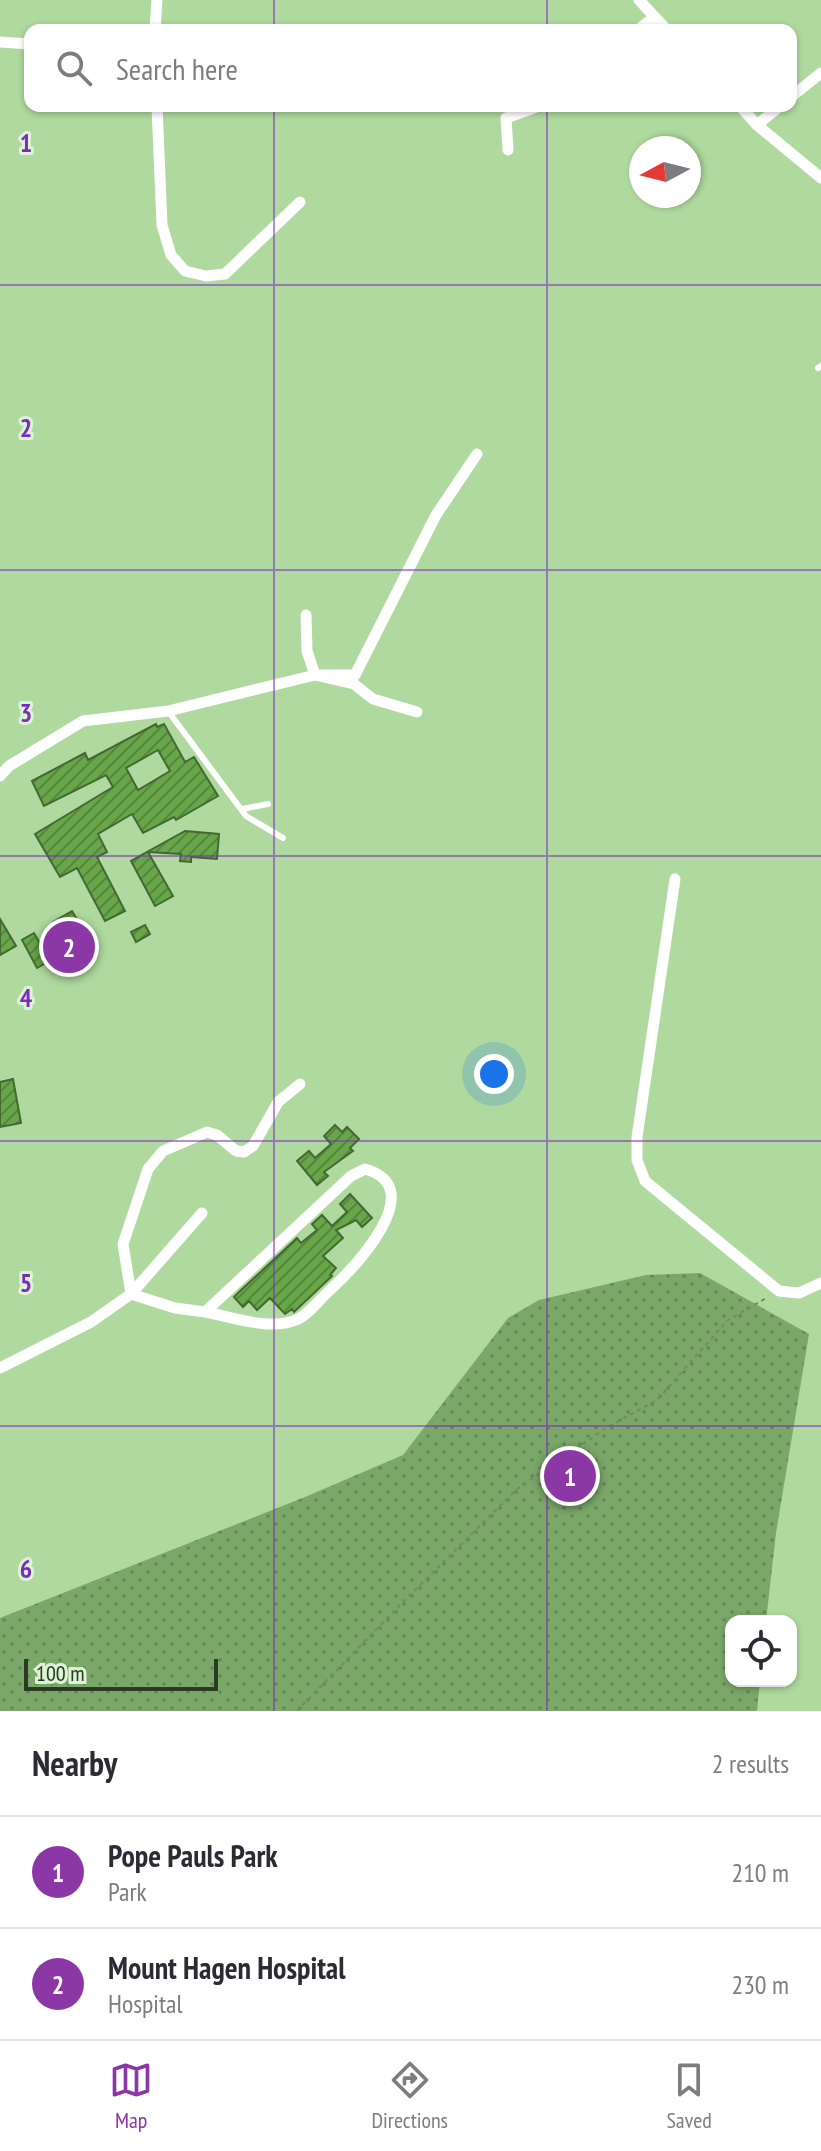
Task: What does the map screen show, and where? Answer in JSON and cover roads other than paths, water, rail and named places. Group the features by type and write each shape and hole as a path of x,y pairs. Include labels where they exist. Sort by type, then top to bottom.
{"street":[{"path":"155,24 157,0"},
{"path":"639,0 661,24"},
{"path":"645,24 654,17"},
{"path":"0,42 24,44"},
{"path":"797,92 821,73"},
{"path":"157,112 162,225 171,255 185,271 206,276 225,274 300,202"},
{"path":"508,150 506,118 522,112"},
{"path":"745,112 821,178"},
{"path":"757,125 773,112"},
{"path":"0,776 9,766 83,721 168,711 315,675 355,675 436,515 477,454"},
{"path":"306,615 307,651 315,675"},
{"path":"315,675 354,684 373,699 417,712"},
{"path":"675,879 637,1137 637,1160 645,1181 779,1291 799,1293 821,1283"},
{"path":"131,1294 123,1244 148,1169 163,1151 207,1132 217,1135 236,1151 244,1152 253,1146 278,1102 300,1084"},
{"path":"131,1294 175,1308 277,1325 299,1320 339,1282 380,1232 390,1209 390,1188 380,1174 365,1169 351,1176 205,1312"},
{"path":"0,1368 91,1322 131,1294 202,1213"}],"lane":[{"path":"168,711 246,816 283,838"},
{"path":"242,809 268,804"}],"place":[{"name":"Mount Hagen Hospital","path":"69,947"},
{"name":"Pope Pauls Park","path":"570,1476"}]}
